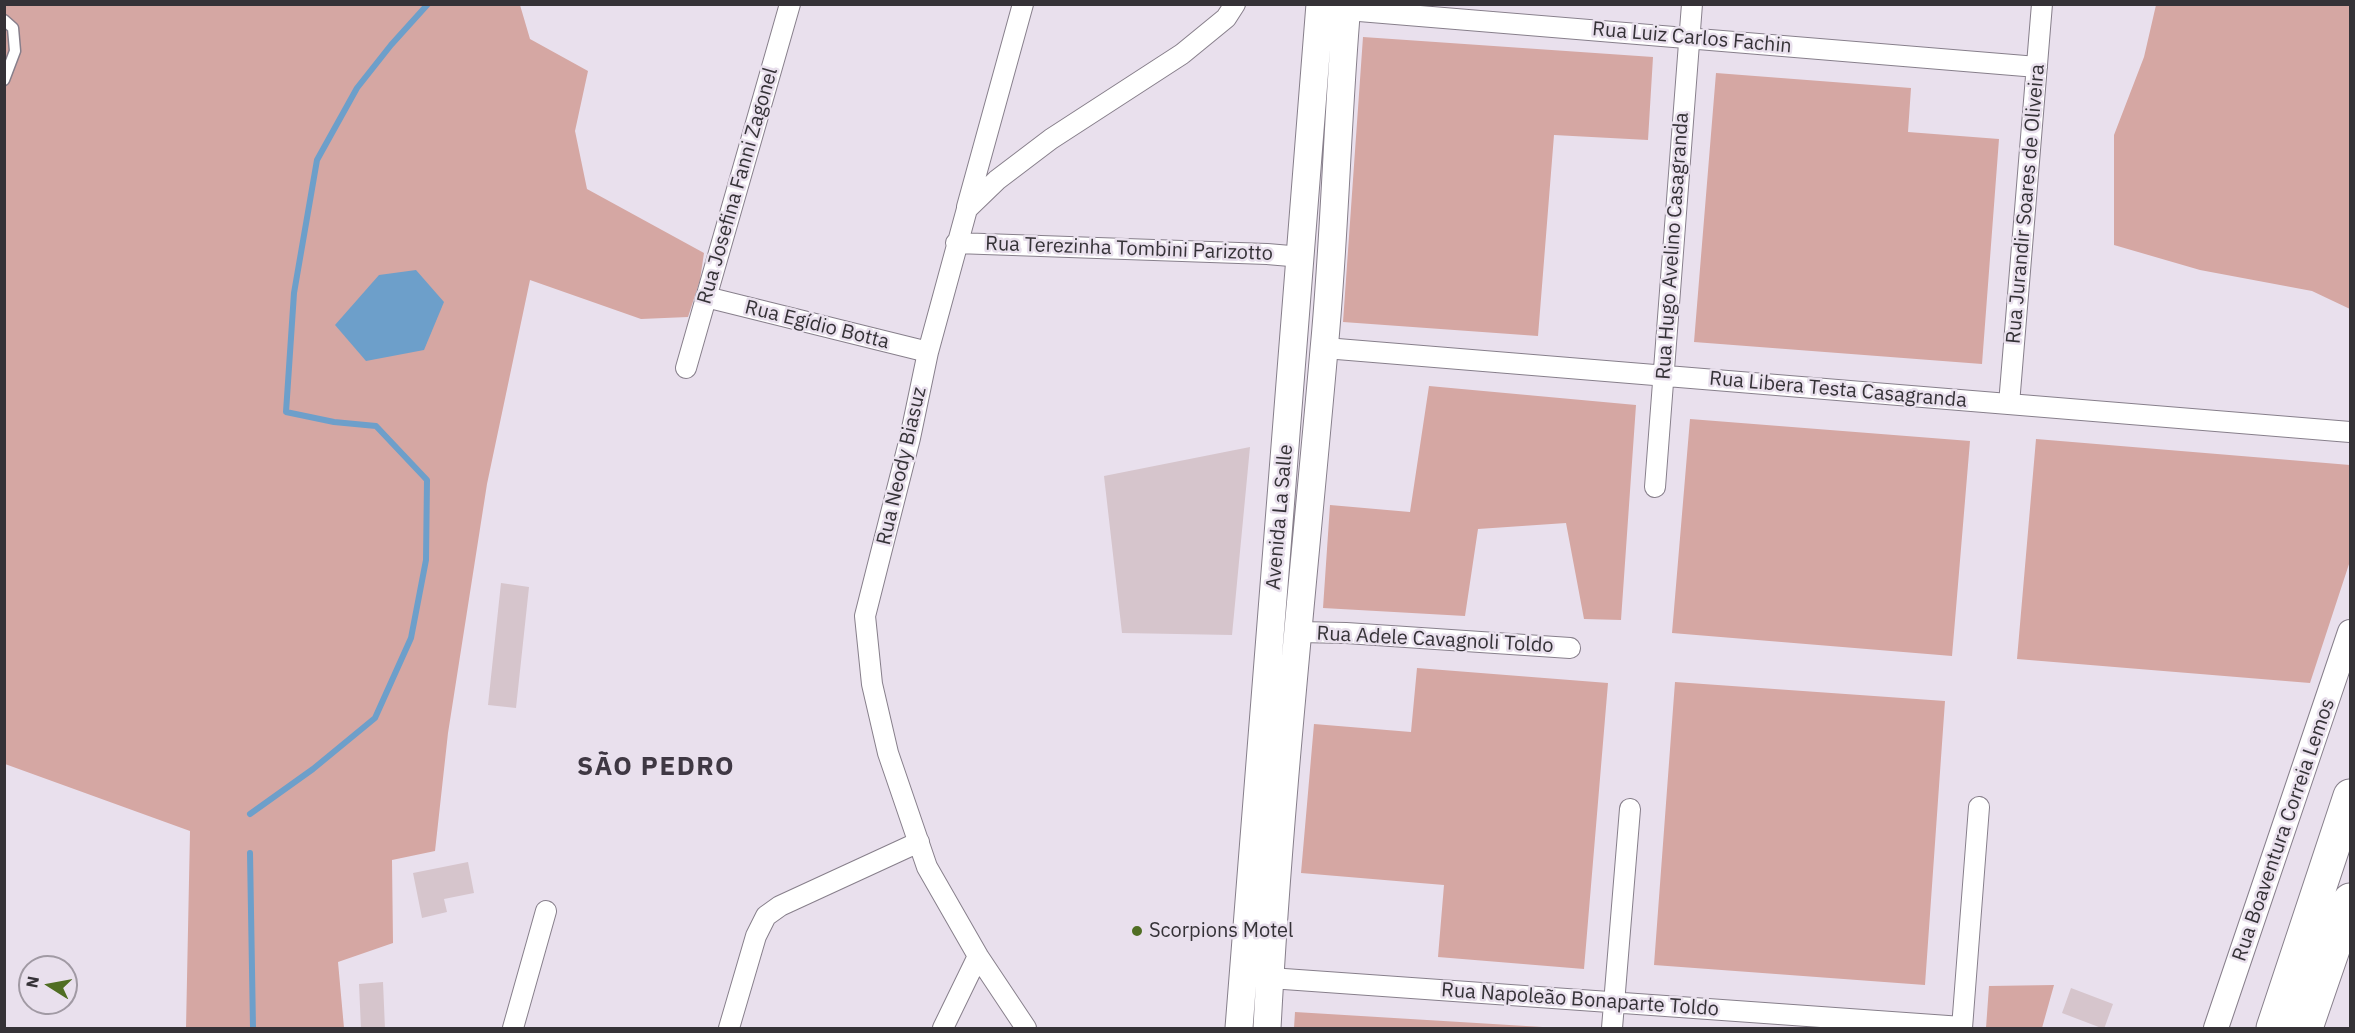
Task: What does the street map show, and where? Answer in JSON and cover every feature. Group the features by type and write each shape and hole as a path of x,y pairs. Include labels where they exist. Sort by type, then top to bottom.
{"highway":[{"path":"2274,1029 2350,796"},
{"path":"2306,1029 2350,900"}],"main road":[{"name":"Avenida La Salle","path":"1239,1029 1248,894 1302,257 1320,4"},
{"name":"Avenida La Salle","path":"1267,1029 1276,898 1324,348 1347,7"},
{"path":"1285,458 1313,460"},
{"path":"1248,894 1276,898"}],"street":[{"name":"Rua Josefina Fanni Zagonel","path":"686,368 790,4"},
{"path":"967,209 1023,4"},
{"name":"Rua Neody Biasuz","path":"1026,1029 978,956 927,867 888,753 872,684 865,616 910,438 928,352 967,209 997,180 1051,139 1182,54 1226,18 1235,4"},
{"name":"Rua Hugo Avelino Casagranda","path":"1655,487 1692,4"},
{"name":"Rua Jurandir Soares de Oliveira","path":"2009,404 2042,4"},
{"name":"Rua Luiz Carlos Fachin","path":"1347,7 2037,67"},
{"name":"Rua Terezinha Tombini Parizotto","path":"956,243 1302,257"},
{"name":"Rua Egídio Botta","path":"706,297 928,352"},
{"name":"Rua Libera Testa Casagranda","path":"1324,348 2350,432"},
{"name":"Rua Adele Cavagnoli Toldo","path":"1299,632 1570,648"},
{"name":"Rua Boaventura Correia Lemos","path":"2216,1029 2350,632"},
{"path":"1962,1028 1979,807"},
{"path":"1612,1029 1630,809"},
{"path":"729,1029 756,936 766,916 780,906 919,842"},
{"path":"513,1029 546,911"},
{"path":"943,1029 978,956"},
{"name":"Rua Napoleão Bonaparte Toldo","path":"1270,978 1962,1028"}],"lane":[{"path":"4,20 13,28 15,51 4,80"}],"shaded area":[{"path":"4,5 520,5 530,39 588,71 575,131 587,189 704,253 700,280 688,317 641,319 530,280 487,484 448,733 435,851 392,860 393,943 338,962 344,1028 186,1028 190,831 5,764"},
{"path":"2156,5 2350,5 2350,309 2312,291 2200,270 2114,245 2114,135 2144,57"},
{"path":"1363,37 1653,57 1648,140 1554,135 1538,336 1343,322"},
{"path":"1716,73 1911,88 1908,132 1999,139 1982,364 1694,342"},
{"path":"1429,386 1636,405 1621,620 1584,619 1566,523 1478,529 1465,616 1323,608 1330,505 1410,512"},
{"path":"1690,419 1970,441 1952,656 1672,633"},
{"path":"2036,439 2350,465 2350,561 2310,683 2017,659"},
{"path":"1417,668 1608,683 1584,969 1438,957 1444,885 1301,873 1314,724 1411,732"},
{"path":"1675,682 1945,701 1925,985 1654,965"},
{"path":"2054,985 2042,1028 1986,1028 1989,986"},
{"path":"1295,1012 1559,1028 1294,1028"}],"water":[{"path":"416,270 444,302 424,350 366,361 335,325 379,275"}],"building":[{"path":"1250,447 1232,635 1122,633 1104,476"},
{"path":"501,583 529,587 516,708 488,705"},
{"path":"468,862 474,893 444,899 447,912 422,918 413,873"},
{"path":"383,982 385,1029 361,1029 359,984"},
{"path":"2071,988 2113,1004 2104,1029 2062,1013"}],"waterway":[{"path":"250,814 313,769 375,718 411,638 426,560 427,480 376,426 334,422 286,412 294,293 317,160 357,88 428,4"},
{"path":"250,853 253,1028"}],"place":[{"name":"Scorpions Motel","path":"1137,931"}],"district":[{"name":"SÃO PEDRO","path":"656,767"}]}
